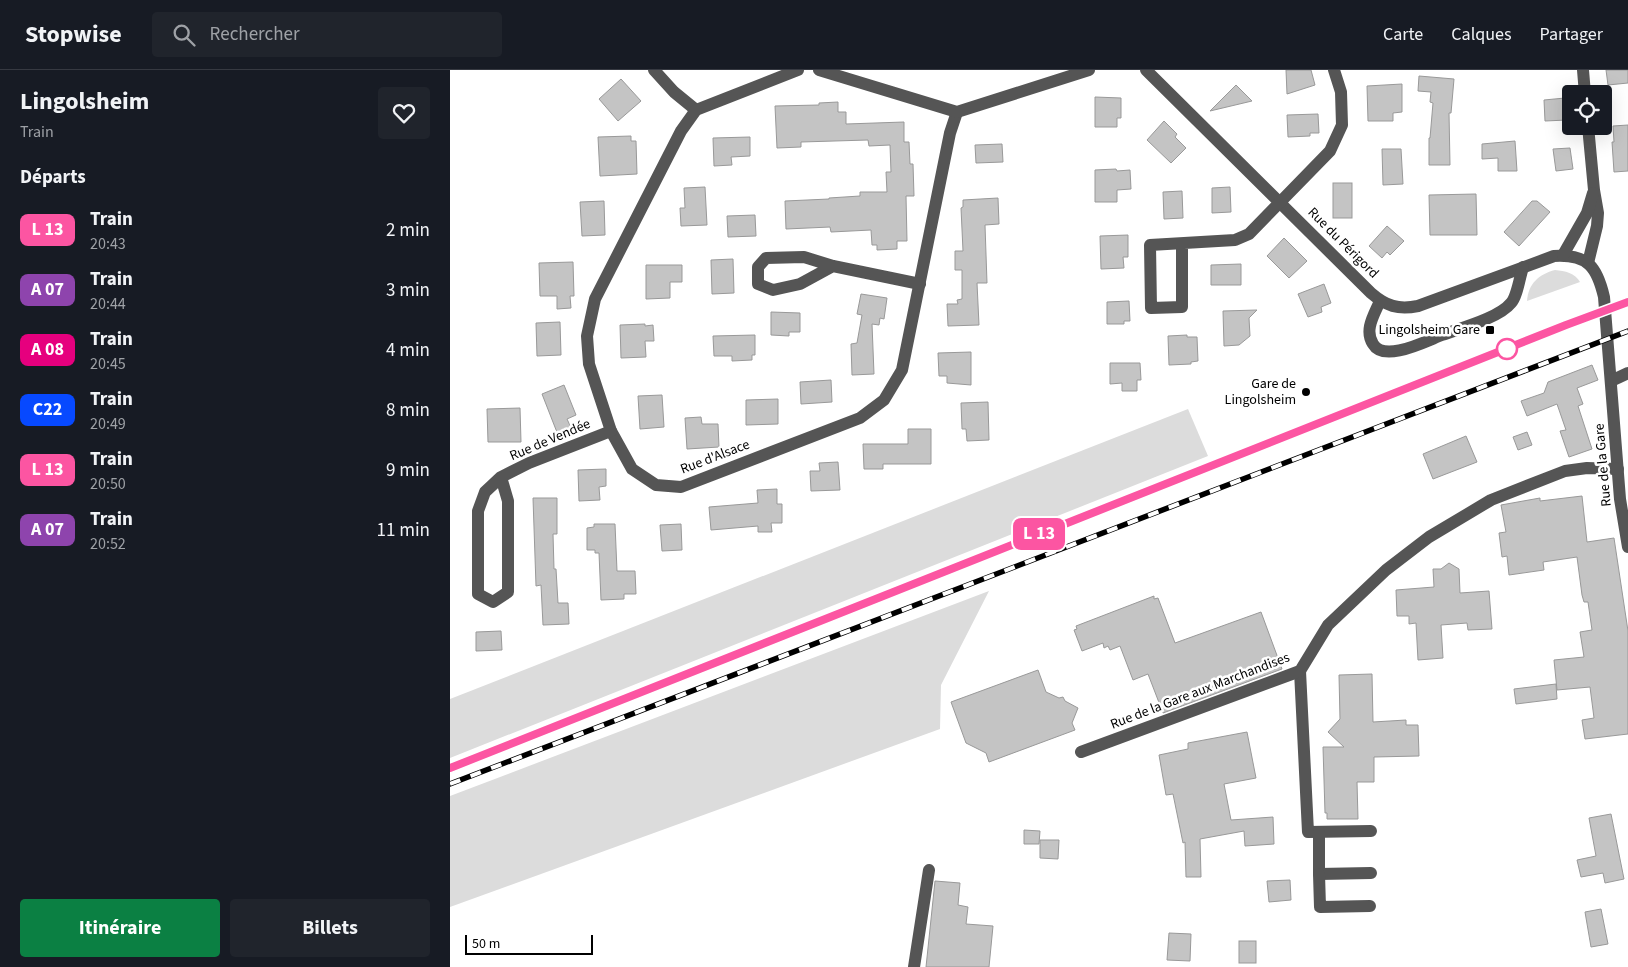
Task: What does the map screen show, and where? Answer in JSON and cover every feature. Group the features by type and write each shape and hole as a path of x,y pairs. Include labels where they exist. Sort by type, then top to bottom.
{"street":[{"path":"654,70 674,92 696,110 798,70"},
{"path":"819,70 957,112 1089,70"},
{"name":"Rue du Périgord","path":"1146,70 1380,301 1396,308 1418,306 1547,258 1563,256"},
{"path":"1182,244 1182,307 1151,308 1150,245 1235,240 1248,234 1330,151 1342,125 1341,92 1334,70"},
{"path":"1583,70 1584,85"},
{"name":"Rue d'Alsace","path":"696,110 681,131 595,299 587,336 589,364 611,431 632,469 656,485 681,487 860,418 884,400 902,370 950,133 957,112"},
{"path":"1589,135 1597,219 1588,263 1563,256 1587,213 1594,190"},
{"path":"833,266 800,284 773,290 758,284 758,266 766,258 804,257 833,266 920,284"},
{"name":"Rue de la Gare","path":"1588,263 1598,276 1604,297 1618,469 1628,547"},
{"path":"1380,301 1371,322 1370,340 1375,349 1382,352 1398,350 1503,311 1513,302 1523,267"},
{"path":"1611,381 1628,373"},
{"name":"Rue de Vendée","path":"501,477 508,501 508,592 493,602 478,594 478,510 485,492 501,477 529,463 611,431"},
{"name":"Rue de la Gare aux Marchandises","path":"1081,752 1300,671 1328,625 1386,570 1429,537 1491,500 1564,471 1587,468 1618,469"},
{"path":"1300,671 1308,832 1370,831"},
{"path":"1319,832 1320,907 1370,906"},
{"path":"914,967 929,870"},
{"path":"1320,874 1371,873"}],"shaded area":[{"path":"1555,270 1573,275 1580,282 1527,301 1535,281 1544,274"},
{"path":"1188,409 1208,456 450,758 450,699"},
{"path":"989,591 941,685 940,729 450,907 450,796"}],"building":[{"path":"1286,70 1311,70 1315,85 1287,94"},
{"path":"1606,70 1628,70 1628,83 1608,85"},
{"path":"1419,76 1454,79 1451,113 1449,113 1450,165 1429,165 1429,138 1433,103 1430,102 1431,92 1418,91"},
{"path":"621,79 641,101 618,121 599,99"},
{"path":"1402,84 1402,112 1393,113 1393,121 1368,121 1367,86"},
{"path":"1236,85 1252,101 1210,111"},
{"path":"1095,97 1121,98 1121,118 1117,118 1117,127 1095,127"},
{"path":"1562,98 1562,120 1545,121 1544,100"},
{"path":"838,102 838,112 846,112 846,124 904,122 904,142 909,142 910,164 913,164 914,196 906,196 907,241 897,241 897,249 877,250 877,245 872,245 871,230 831,232 830,227 786,229 785,201 860,196 860,192 887,192 886,172 891,172 890,145 869,146 868,140 801,142 801,147 777,148 775,106 819,105 819,103"},
{"path":"1318,114 1319,133 1310,133 1310,136 1288,137 1287,115"},
{"path":"1164,121 1177,134 1175,137 1186,148 1171,163 1147,140"},
{"path":"1628,125 1628,171 1614,172 1613,126"},
{"path":"631,136 631,141 636,141 637,174 600,176 598,137"},
{"path":"750,137 750,156 731,157 732,165 714,166 713,138"},
{"path":"1515,141 1517,171 1498,171 1498,158 1482,159 1482,144"},
{"path":"1002,144 1003,162 976,163 975,145"},
{"path":"1570,148 1573,169 1556,171 1553,149"},
{"path":"1382,149 1401,149 1403,184 1383,185"},
{"path":"1116,169 1117,171 1130,170 1131,189 1117,190 1117,202 1095,202 1095,170"},
{"path":"1333,183 1352,183 1352,218 1333,218"},
{"path":"705,187 707,225 681,226 680,208 685,208 684,188"},
{"path":"1230,187 1231,212 1212,213 1212,188"},
{"path":"1182,191 1183,218 1164,219 1163,192"},
{"path":"1476,194 1477,235 1430,235 1429,195"},
{"path":"998,198 999,224 985,225 987,283 977,283 979,325 948,326 947,304 958,304 957,300 962,299 962,270 955,270 955,251 963,251 961,208 963,207 963,200"},
{"path":"604,201 605,235 582,236 580,202"},
{"path":"1532,201 1537,201 1550,212 1519,246 1504,232"},
{"path":"755,215 756,236 728,237 727,216"},
{"path":"1387,226 1404,241 1390,255 1387,252 1382,258 1369,246"},
{"path":"1128,235 1128,257 1123,257 1124,268 1101,269 1100,236"},
{"path":"1284,238 1307,261 1289,278 1267,256"},
{"path":"733,259 734,293 712,294 711,260"},
{"path":"573,262 574,296 570,296 571,308 557,309 557,296 540,296 539,263"},
{"path":"1241,264 1241,285 1211,285 1211,265"},
{"path":"646,265 682,265 682,282 670,282 670,298 646,299"},
{"path":"1324,284 1331,303 1321,307 1322,312 1308,317 1298,294"},
{"path":"861,294 887,298 884,319 880,318 879,325 872,324 874,374 852,375 851,344 857,343 862,315 857,314"},
{"path":"1129,301 1130,321 1124,321 1124,324 1107,324 1107,302"},
{"path":"1257,310 1249,318 1250,336 1239,345 1224,346 1223,311"},
{"path":"771,312 800,313 800,332 789,332 789,336 771,335"},
{"path":"560,322 561,355 537,356 536,323"},
{"path":"645,324 645,326 653,325 654,341 645,341 646,357 621,358 620,325"},
{"path":"755,335 755,355 752,355 752,360 732,361 732,356 714,356 713,336"},
{"path":"1187,335 1187,337 1197,337 1198,361 1191,362 1191,364 1169,365 1168,336"},
{"path":"971,352 971,385 947,383 947,376 939,376 938,353"},
{"path":"1110,363 1140,363 1141,380 1137,380 1137,391 1122,391 1122,383 1110,384"},
{"path":"1592,365 1598,380 1577,388 1583,404 1578,406 1592,449 1569,457 1560,431 1566,430 1557,404 1527,416 1521,401 1544,393 1548,382"},
{"path":"831,380 832,402 801,404 800,382"},
{"path":"564,385 576,415 567,419 574,434 560,440 542,394"},
{"path":"662,395 664,427 640,429 638,396"},
{"path":"778,399 778,424 746,425 746,400"},
{"path":"988,402 989,440 967,441 966,429 962,429 961,403"},
{"path":"520,408 521,442 488,442 487,409"},
{"path":"701,417 702,424 718,424 719,447 687,449 685,418"},
{"path":"908,429 931,429 931,464 883,464 883,469 864,469 863,444 908,444"},
{"path":"1527,432 1532,445 1518,450 1513,437"},
{"path":"1466,436 1477,462 1433,479 1423,454"},
{"path":"838,462 840,490 811,491 810,471 820,471 819,463"},
{"path":"606,469 606,486 599,487 600,500 579,501 578,470"},
{"path":"777,489 777,504 782,504 782,523 771,523 772,532 758,532 758,526 711,530 709,507 758,503 757,490"},
{"path":"1582,496 1587,542 1614,538 1628,631 1628,734 1585,739 1582,720 1594,718 1590,687 1557,690 1554,660 1584,657 1580,632 1592,630 1588,602 1584,602 1582,595 1577,557 1543,562 1544,570 1509,575 1507,556 1502,557 1499,533 1506,532 1501,505 1540,498 1540,501"},
{"path":"533,498 557,498 557,534 553,534 554,569 556,569 558,603 568,603 569,624 543,625 541,585 536,586"},
{"path":"594,524 615,524 617,571 635,571 636,594 624,594 624,599 601,600 599,553 595,553 595,550 587,550 587,528 594,527"},
{"path":"681,524 682,550 662,551 660,525"},
{"path":"1449,563 1459,569 1460,593 1489,591 1492,629 1468,630 1467,623 1441,625 1443,658 1418,660 1416,623 1409,624 1409,616 1397,616 1396,590 1434,587 1433,569 1441,569"},
{"path":"1154,596 1154,599 1158,598 1175,643 1261,612 1282,669 1163,713 1148,674 1133,680 1120,646 1110,650 1108,646 1104,648 1103,643 1082,651 1074,630 1077,629 1076,626"},
{"path":"501,631 502,650 476,651 476,632"},
{"path":"1038,670 1046,692 1059,698 1063,697 1065,701 1078,708 1072,723 1075,730 989,762 986,753 966,743 951,702"},
{"path":"1372,674 1373,722 1406,720 1406,725 1418,725 1419,756 1374,757 1374,782 1357,782 1358,819 1327,819 1327,813 1325,813 1323,747 1344,747 1328,732 1340,719 1339,675"},
{"path":"1556,684 1557,699 1516,704 1514,689"},
{"path":"1247,732 1256,778 1224,784 1231,820 1273,817 1274,844 1245,846 1244,831 1200,839 1201,877 1186,877 1185,842 1183,843 1173,794 1166,795 1159,755 1188,749 1188,743"},
{"path":"1611,814 1624,879 1605,883 1603,873 1581,877 1577,860 1596,856 1589,818"},
{"path":"1024,830 1040,831 1039,844 1024,844"},
{"path":"1040,840 1059,840 1058,859 1040,858"},
{"path":"1290,880 1291,900 1269,902 1267,881"},
{"path":"935,881 960,883 958,905 968,907 966,924 993,926 989,967 926,967"},
{"path":"1601,909 1608,944 1591,947 1585,912"},
{"path":"1169,933 1191,934 1190,961 1167,960"},
{"path":"1239,941 1256,941 1256,963 1239,963"}],"railway":[{"path":"450,768 1628,302"},
{"path":"450,784 1628,331"}],"train":[{"path":"450,768 1628,302"}],"place":[{"name":"Lingolsheim Gare","path":"1490,330"},
{"name":"Gare de Lingolsheim","path":"1306,392"}]}
